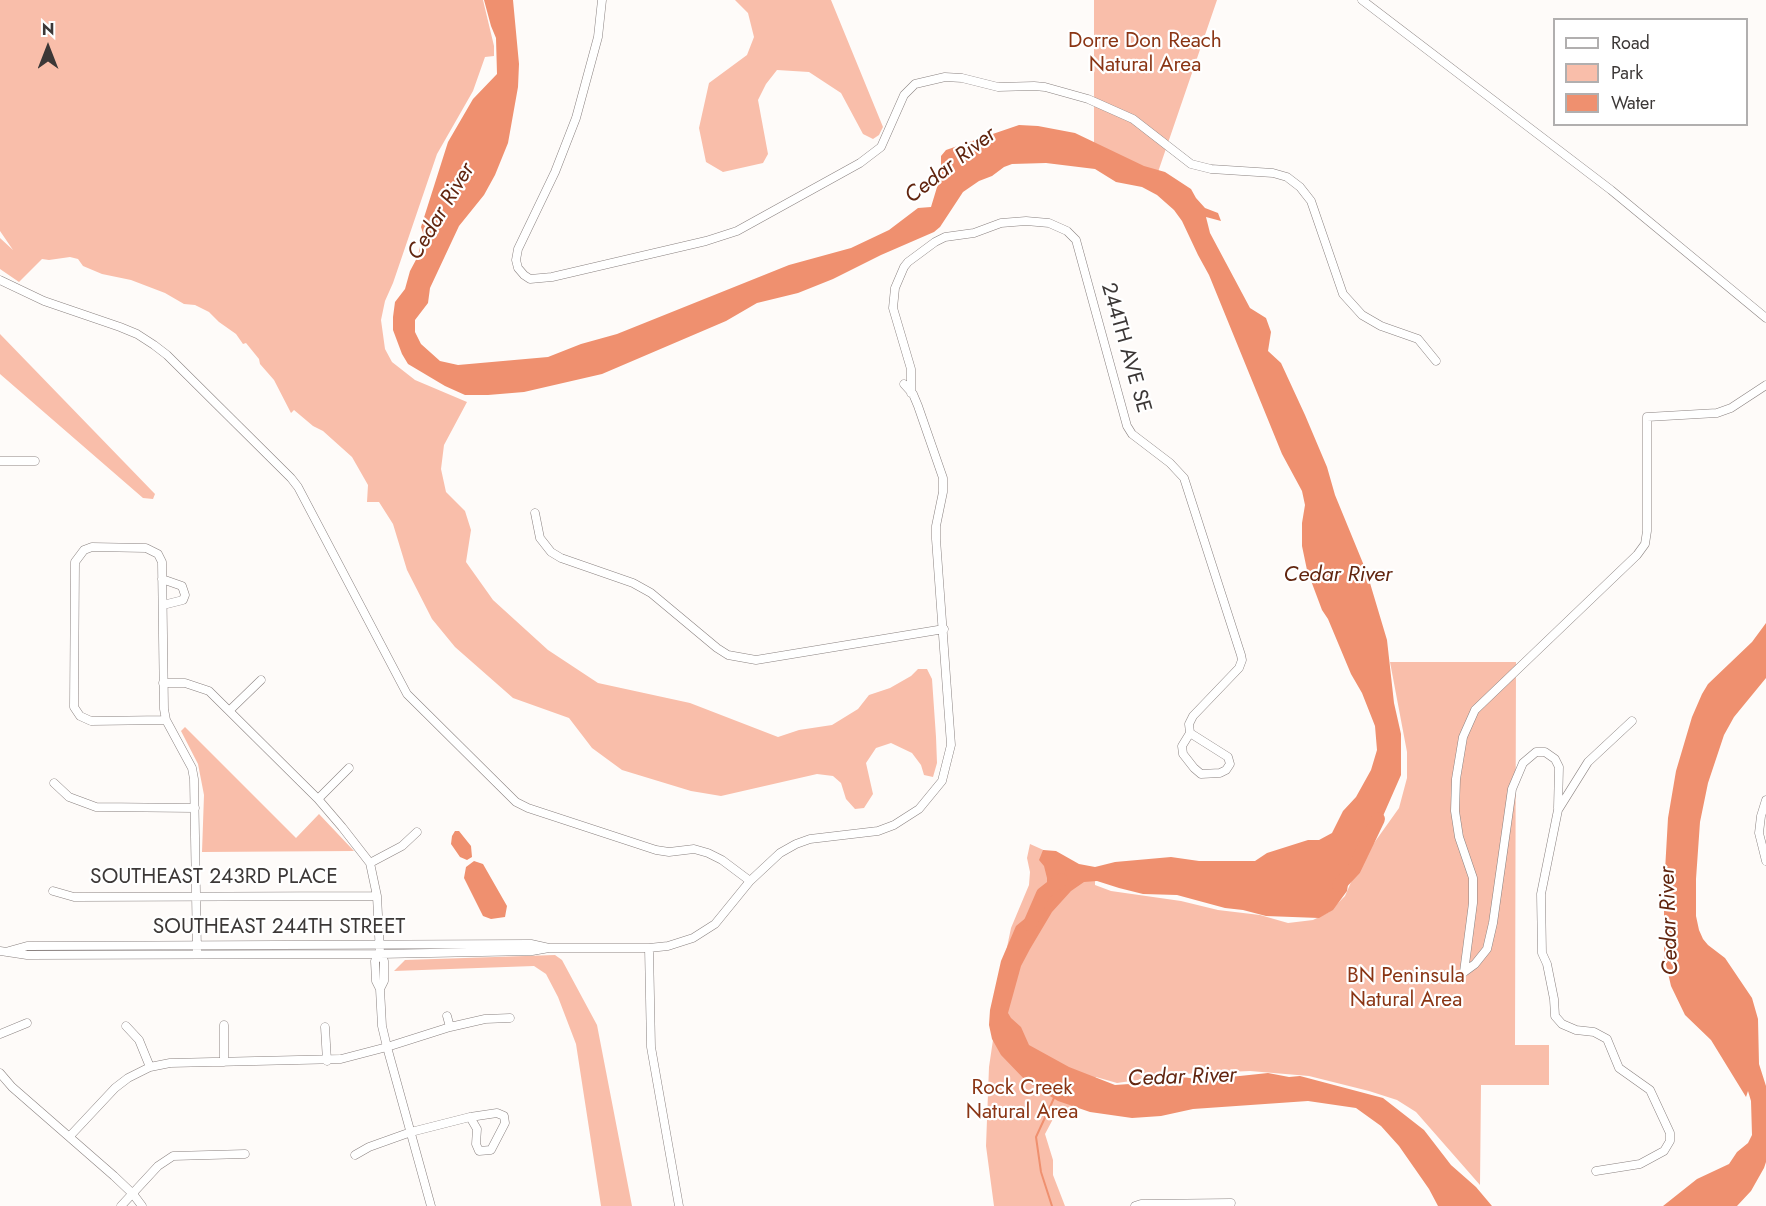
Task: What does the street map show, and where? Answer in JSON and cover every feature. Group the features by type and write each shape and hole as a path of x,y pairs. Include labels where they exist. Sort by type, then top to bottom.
{"street":[{"path":"602,0 598,37 576,118 555,172 518,249 516,260 518,268 524,275 537,279 552,277 706,241 737,231 860,163 881,147 904,95 915,84 945,77 962,78 998,87 1045,87 1088,99 1133,119 1191,164 1210,169 1273,173 1287,177 1300,187 1311,201 1343,294 1362,315 1381,326 1418,339 1436,361"},
{"path":"1362,0 1611,190 1766,318"},
{"name":"244TH AVE SE","path":"911,393 911,369 893,308 895,288 908,262 945,237 974,233 1001,223 1026,221 1049,223 1067,231 1076,240 1127,426 1132,434 1170,462 1184,478 1241,655 1239,668 1193,716 1189,724 1190,733 1182,746 1183,754 1201,774 1220,773 1226,770 1230,765 1228,757 1190,733"},
{"path":"0,280 44,301 137,334 167,355 291,478 298,487 407,694 505,792 528,808 641,845 669,852 694,849 708,853 722,860 750,881 780,853 796,843 810,839 878,831 905,819 931,797 942,781 951,745 936,539 943,478 926,427 911,393 904,384"},
{"path":"1596,1171 1640,1164 1664,1151 1670,1141 1670,1133 1650,1090 1619,1068 1607,1039 1594,1032 1576,1030 1562,1024 1555,1016 1554,999 1542,953 1541,894 1558,810 1559,767 1556,759 1545,752 1536,752 1523,764 1512,789 1487,949 1464,972 1473,878 1459,837 1455,811 1456,779 1463,737 1475,710 1637,555 1645,544 1647,417 1717,413 1731,408 1766,385"},
{"path":"0,461 35,461"},
{"path":"535,513 540,538 551,552 561,558 633,583 651,593 728,655 742,659 756,660 944,629"},
{"path":"166,720 91,721 80,716 74,707 74,567 80,553 92,547 146,548 158,554 162,562 166,720 192,768 195,808 197,951"},
{"path":"162,579 182,586 185,595 183,600 163,604"},
{"path":"230,710 261,680"},
{"path":"164,683 195,685 209,691 318,799 370,863 377,896 380,950 375,960 376,981 380,989 382,1026 431,1206"},
{"path":"1558,810 1588,762 1632,721"},
{"path":"318,799 349,768"},
{"path":"54,783 69,797 96,807 195,808"},
{"path":"1766,800 1759,833 1766,861"},
{"path":"370,863 402,846 417,832"},
{"name":"SOUTHEAST 244TH STREET","path":"4,951 27,946 197,951 532,951 549,948 649,948 683,942 707,930 715,924 750,881"},
{"name":"SOUTHEAST 243RD PLACE","path":"53,891 74,897 377,896"},
{"path":"649,948 651,1047 679,1206"},
{"path":"447,1016 450,1026"},
{"path":"70,1136 115,1088 128,1078 150,1067 170,1063 327,1061 387,1047 450,1026 485,1019 510,1018"},
{"path":"0,1034 27,1023"},
{"path":"224,1025 224,1062"},
{"path":"126,1026 139,1040 150,1067"},
{"path":"325,1027 327,1061"},
{"path":"0,1073 12,1087 133,1194 142,1206"},
{"path":"355,1155 369,1146 411,1132 470,1117 492,1113 504,1116 504,1127 490,1150 479,1151 476,1144 477,1129 470,1117"},
{"path":"121,1206 158,1166 173,1156 245,1154"},
{"path":"1135,1206 1231,1203"}],"green space":[{"path":"0,0 483,0 494,46 494,56 485,57 473,91 437,154 385,301 381,320 385,349 392,362 415,380 467,402 444,445 441,469 446,492 465,511 471,530 466,562 493,600 548,650 598,683 690,703 778,737 799,730 832,725 858,709 869,695 890,688 911,676 918,669 927,669 932,679 936,737 937,763 933,777 924,775 921,765 912,753 891,743 876,748 866,763 873,794 864,808 855,809 846,799 841,783 833,776 817,774 721,796 691,791 622,770 592,748 569,718 513,698 455,647 432,619 407,570 393,524 379,502 367,502 368,485 352,457 323,431 313,426 294,410 291,413 274,380 246,343 243,344 236,334 209,312 195,305 184,304 165,293 131,280 102,274 83,266 78,259 70,257 42,259 19,282 0,269 0,238 13,250 0,231"},
{"path":"735,0 831,0 883,127 879,135 873,139 863,134 841,93 809,72 777,70 766,84 758,100 768,154 763,163 723,172 706,162 699,128 709,83 747,55 754,37 748,13"},
{"name":"Dorre Don Reach Natural Area","path":"1094,0 1217,0 1158,172 1144,168 1094,143"},
{"path":"0,334 155,494 153,499 143,498 0,374"},
{"name":"BN Peninsula Natural Area","path":"1390,662 1516,662 1515,1045 1549,1045 1549,1085 1481,1085 1480,1185 1416,1112 1397,1100 1369,1091 1309,1076 1250,1071 1180,1074 1117,1083 1096,1077 1073,1106 1053,1119 1045,1134 1053,1160 1053,1175 1065,1206 994,1206 986,1146 989,1067 1011,928 1029,885 1030,872 1027,858 1030,844 1095,873 1095,885 1111,891 1260,915 1288,923 1313,920 1329,912 1345,896 1359,864 1399,808 1407,778 1407,752"},
{"path":"185,727 296,838 319,814 354,851 202,852 204,795 198,764 181,731"},
{"path":"555,955 562,960 597,1025 632,1206 601,1206 576,1044 558,997 546,974 534,966 394,971 405,960"}],"water":[{"path":"484,0 513,0 519,64 518,87 508,143 495,175 484,195 459,226 430,288 428,303 415,320 415,332 421,344 440,361 458,365 548,357 581,344 617,334 789,265 851,248 889,230 918,208 931,207 941,174 941,156 946,150 1019,125 1075,133 1144,166 1165,172 1191,189 1205,208 1218,213 1221,221 1206,217 1210,233 1250,308 1266,318 1271,332 1268,351 1281,363 1305,415 1367,573 1387,640 1394,703 1401,734 1401,775 1383,816 1371,836 1352,858 1347,891 1333,910 1319,918 1266,916 1177,895 1143,894 1097,881 1084,882 1071,891 1052,912 1030,949 1021,966 1008,1013 1021,1027 1029,1045 1069,1067 1115,1085 1172,1081 1183,1077 1202,1080 1268,1073 1289,1077 1300,1076 1383,1098 1424,1130 1451,1165 1476,1187 1492,1206 1438,1206 1399,1146 1381,1126 1356,1108 1308,1101 1193,1109 1161,1116 1132,1118 1090,1112 1058,1101 1027,1082 1001,1055 992,1039 989,1025 990,1010 1001,961 1016,926 1033,912 1047,895 1047,878 1044,866 1039,860 1043,850 1056,851 1079,864 1095,867 1115,862 1171,857 1199,861 1255,861 1267,853 1308,840 1319,840 1332,833 1343,811 1356,797 1371,770 1377,750 1375,726 1362,693 1322,610 1307,570 1302,546 1305,505 1302,491 1282,454 1209,275 1182,221 1174,210 1157,195 1142,187 1116,182 1095,169 1046,163 1012,164 963,192 940,227 934,232 833,279 798,293 757,303 726,321 602,374 524,392 465,395 408,364 393,330 393,317 395,302 405,289 410,271 418,256 423,233 421,227 448,142 473,99 497,74 496,38"},
{"path":"1766,623 1766,678 1734,717 1724,735 1708,783 1700,822 1696,916 1703,939 1725,958 1752,998 1758,1019 1759,1064 1766,1086 1766,1162 1751,1191 1737,1206 1663,1206 1697,1179 1729,1164 1737,1152 1748,1143 1752,1135 1751,1101 1748,1091 1746,1097 1711,1040 1685,1015 1671,986 1664,956 1664,888 1668,818 1676,771 1692,717 1708,684 1752,642"},
{"path":"455,831 459,831 471,846 472,857 467,860 460,857 451,844"},
{"path":"474,861 483,864 507,906 505,917 491,919 483,916 464,878 466,867"}],"waterway":[{"name":"Cedar River","path":"1339,885 1354,869 1378,819"},
{"name":"Cedar River","path":"1030,924 1043,894 1061,880"},
{"path":"1052,1206 1041,1172 1036,1137 1054,1098"}],"park label":[{"name":"Rock Creek Natural Area","path":"1022,1101"}]}
